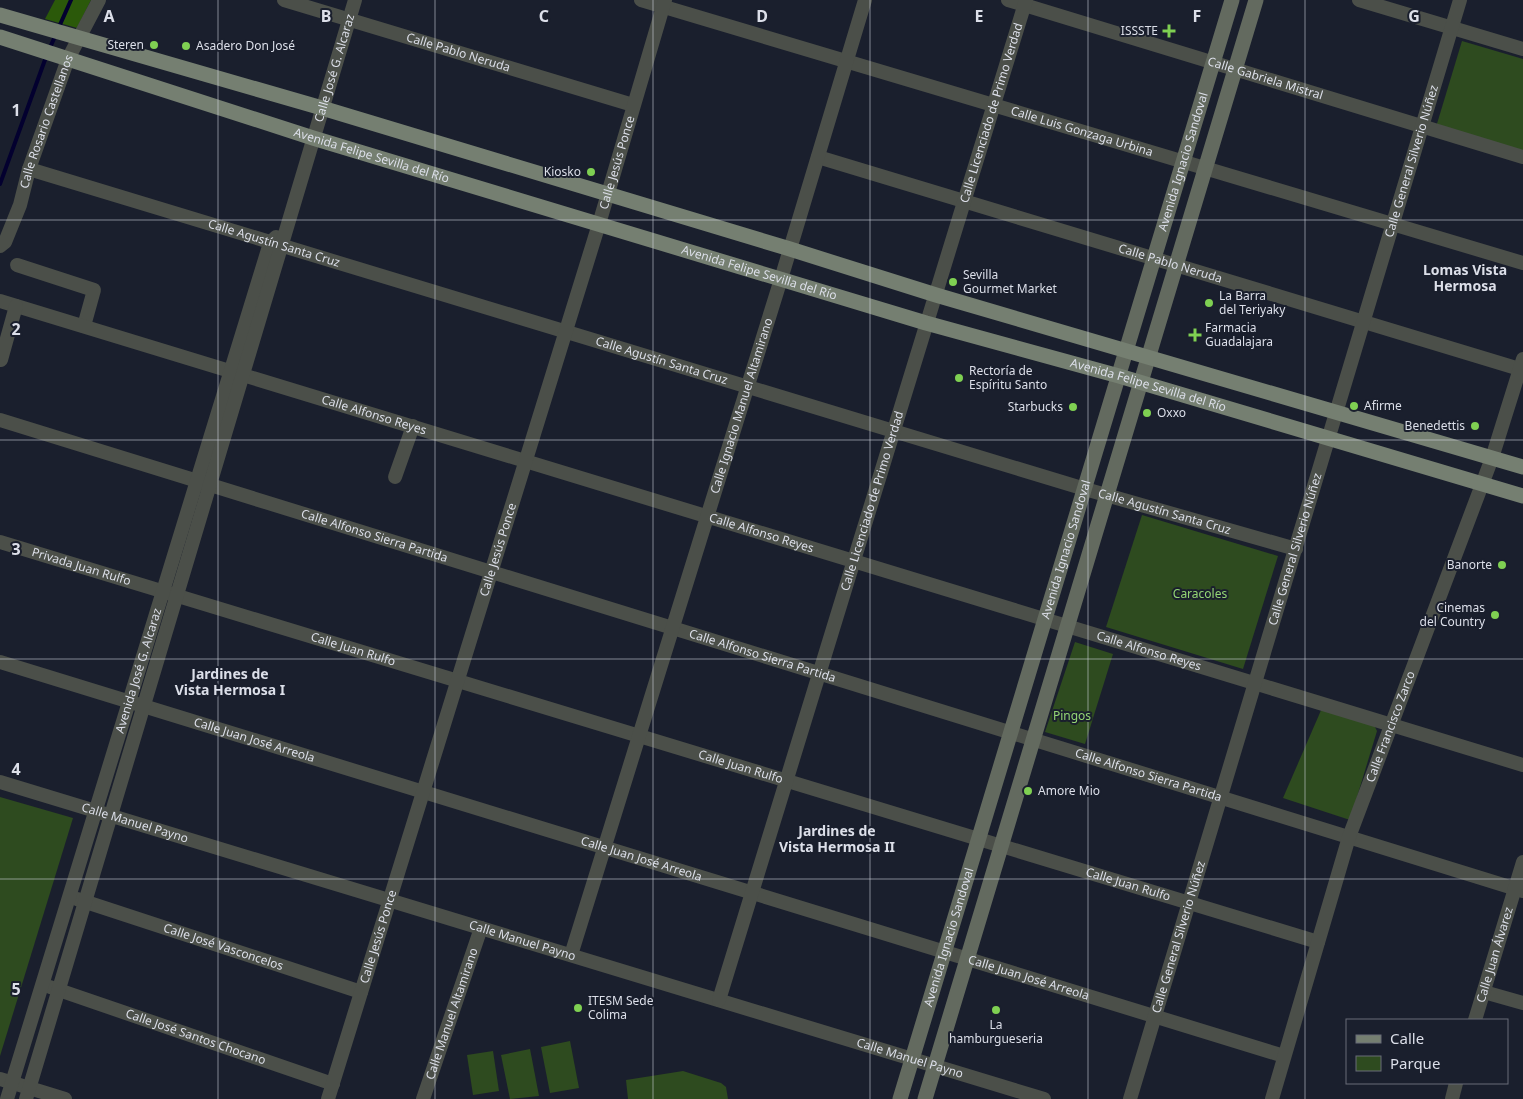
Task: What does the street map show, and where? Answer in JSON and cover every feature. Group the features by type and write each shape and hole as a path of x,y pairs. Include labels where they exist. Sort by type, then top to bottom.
{"main road":[{"name":"Avenida Ignacio Sandoval","path":"900,1099 1232,0"},
{"name":"Avenida Ignacio Sandoval","path":"925,1099 1256,0"},
{"path":"0,15 322,108 936,295 1523,468"},
{"name":"Avenida Felipe Sevilla del Río","path":"0,37 313,138 926,323 1119,376 1523,496"}],"street":[{"name":"Calle Rosario Castellanos","path":"0,246 5,242 20,205 64,57 73,35 99,0"},
{"name":"Calle Pablo Neruda","path":"284,0 634,105"},
{"name":"Calle José G. Alcaraz","path":"276,245 288,223 355,0"},
{"name":"Calle Luis Gonzaga Urbina","path":"641,0 664,3 846,61 1523,263"},
{"name":"Calle Ignacio Manuel Altamirano","path":"571,955 746,386 781,279 865,0"},
{"name":"Calle Gabriela Mistral","path":"1008,0 1025,2 1214,63 1523,156"},
{"path":"1359,0 1523,49"},
{"name":"Calle General Silverio Núñez","path":"1130,1099 1338,413 1460,0"},
{"name":"Calle Licenciado de Primo Verdad","path":"719,1000 1025,2"},
{"name":"Calle Jesús Ponce","path":"328,1099 600,224 664,3"},
{"name":"Calle Pablo Neruda","path":"818,157 1365,322 1522,366"},
{"name":"Calle Agustín Santa Cruz","path":"29,170 1085,489 1296,549"},
{"name":"Avenida José G. Alcaraz","path":"7,1099 6,1081 42,985 163,591 203,484 276,245"},
{"path":"17,265 94,290 84,326"},
{"name":"Calle Alfonso Reyes","path":"0,301 1523,765"},
{"path":"5,362 16,306"},
{"name":"Calle Francisco Zarco","path":"1272,1099 1350,837 1492,458 1522,366"},
{"name":"Calle Alfonso Sierra Partida","path":"0,420 1519,890"},
{"path":"395,477 412,426"},
{"name":"Avenida José G. Alcaraz","path":"27,1094 177,596 203,484"},
{"name":"Privada Juan Rulfo","path":"0,542 163,591"},
{"name":"Calle Juan Rulfo","path":"163,591 1318,942"},
{"name":"Calle Juan José Arreola","path":"0,662 1284,1056"},
{"name":"Calle Manuel Payno","path":"0,782 1044,1099"},
{"name":"Calle Juan Álvarez","path":"1475,1019 1519,890 1523,862"},
{"name":"Calle José Vasconcelos","path":"69,897 362,992"},
{"name":"Calle Manuel Altamirano","path":"423,1099 481,928"},
{"name":"Calle José Santos Chocano","path":"42,985 59,989 333,1084"},
{"path":"1484,992 1523,1004"},
{"path":"6,1081 27,1094 65,1099"},
{"path":"1452,1099 1456,1084"}],"green space":[{"path":"55,0 91,0 77,28 45,19"},
{"path":"1462,41 1523,59 1523,152 1436,127"},
{"name":"Caracoles","path":"1142,515 1278,556 1243,669 1106,627"},
{"name":"Pingos","path":"1075,642 1113,654 1085,744 1045,732"},
{"path":"1322,708 1374,725 1377,731 1350,820 1283,798"},
{"path":"0,797 73,818 0,1056"},
{"path":"570,1041 579,1088 550,1093 541,1047"},
{"path":"530,1049 539,1096 510,1099 501,1055"},
{"path":"493,1051 499,1091 473,1095 467,1055"},
{"path":"683,1071 721,1083 726,1087 728,1099 628,1099 626,1080"}],"waterway":[{"path":"59,27 71,0"},
{"path":"49,50 56,34"},
{"path":"0,184 46,57"}],"place":[{"name":"ISSSTE","path":"1169,31"},
{"name":"Steren","path":"154,45"},
{"name":"Asadero Don José","path":"186,46"},
{"name":"Kiosko","path":"591,172"},
{"name":"Sevilla Gourmet Market","path":"953,282"},
{"name":"La Barra del Teriyaky","path":"1209,303"},
{"name":"Farmacia Guadalajara","path":"1195,335"},
{"name":"Rectoría de Espíritu Santo","path":"959,378"},
{"name":"Afirme","path":"1354,406"},
{"name":"Starbucks","path":"1073,407"},
{"name":"Oxxo","path":"1147,413"},
{"name":"Benedettis","path":"1475,426"},
{"name":"Banorte","path":"1502,565"},
{"name":"Cinemas del Country","path":"1495,615"},
{"name":"Amore Mio","path":"1028,791"},
{"name":"ITESM Sede Colima","path":"578,1008"},
{"name":"La hamburgueseria","path":"996,1010"}],"district":[{"name":"Lomas Vista Hermosa","path":"1465,278"},
{"name":"Jardines de Vista Hermosa I","path":"230,682"},
{"name":"Jardines de Vista Hermosa II","path":"837,840"}]}
